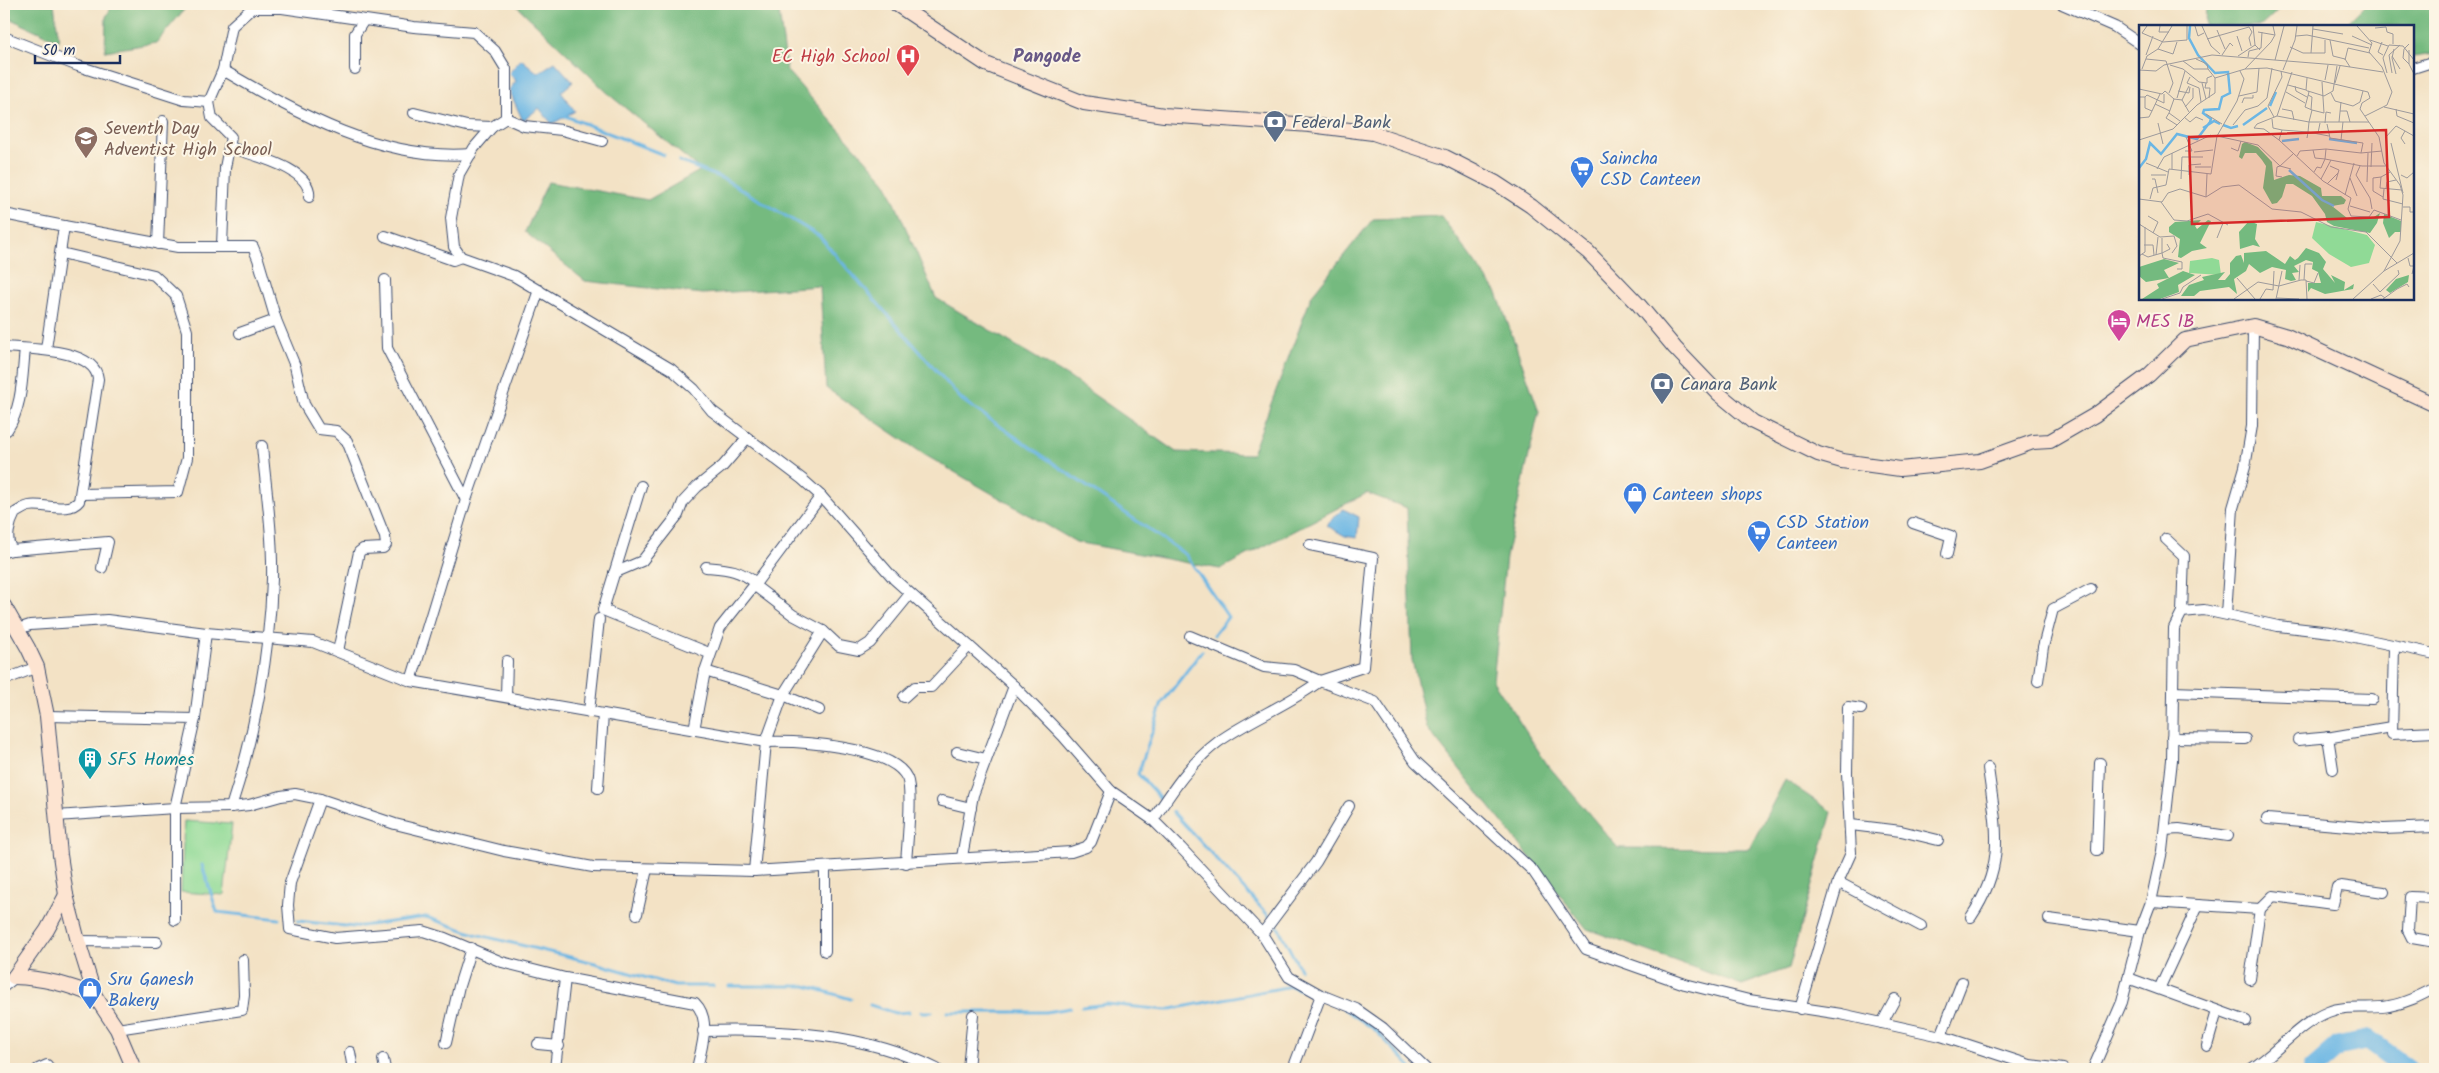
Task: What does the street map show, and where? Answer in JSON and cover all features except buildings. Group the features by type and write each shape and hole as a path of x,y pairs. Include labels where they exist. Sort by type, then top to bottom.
{"main road":[{"path":"896,4 986,64 1084,102 1164,115 1310,125 1373,133 1444,157 1496,183 1531,206 1588,252 1639,305 1675,348 1718,392 1753,422 1813,452 1842,461 1900,469 1980,462 2033,442 2050,442 2095,415 2149,375 2185,340 2253,326 2287,336 2435,405"},
{"path":"4,606 18,629 36,668 47,716 56,816 66,895 78,941 95,996 117,1029 130,1068"},
{"path":"9,981 39,944 66,895"},
{"path":"9,981 68,984 95,996"}],"street":[{"path":"2062,4 2115,27 2139,43"},
{"path":"222,246 225,168 231,137 212,118 210,102 223,70 232,26 252,8 282,8 414,27 474,32 494,51 506,69 506,118"},
{"path":"355,69 356,34 364,20"},
{"path":"4,37 96,72 184,100 210,102"},
{"path":"2414,68 2435,61"},
{"path":"223,70 269,97 338,129 384,146 443,156 471,154"},
{"path":"414,113 467,126 492,127"},
{"path":"506,118 492,127 471,154 459,174 450,218 454,247 461,257 514,276 539,290 671,369 694,388 712,411 802,479 821,496 894,579 1014,686 1063,736 1111,792 1153,820 1262,934 1289,977 1321,995 1356,1009 1383,1028 1426,1069"},
{"path":"506,118 524,126 562,130 602,141"},
{"path":"158,244 163,121"},
{"path":"230,147 268,159 300,176 308,187 309,197"},
{"path":"4,214 64,226 90,229 158,244 200,248 222,246 253,248 276,320 295,366 304,404 319,429 336,431 347,441 385,537 386,545 383,548 363,549 358,552 338,651"},
{"path":"46,349 64,226"},
{"path":"385,236 453,260 461,257"},
{"path":"61,253 154,275 176,296 187,331 187,458 178,492 81,494"},
{"path":"385,280 387,348 466,500"},
{"path":"410,681 466,500 539,290"},
{"path":"240,333 276,320"},
{"path":"2226,614 2233,508 2245,467 2252,426 2253,326"},
{"path":"4,347 46,349 86,361 96,369 97,373 81,494 76,505 29,506 15,513 9,532 8,551 108,542 102,568"},
{"path":"4,431 12,423 20,402 25,349"},
{"path":"614,573 642,561 678,515 683,502 723,466 747,438"},
{"path":"232,807 244,767 267,639 272,580 272,549 262,446"},
{"path":"641,486 603,610 709,653"},
{"path":"694,730 704,671 709,653 720,628 756,584 821,496"},
{"path":"1913,523 1951,536 1946,554"},
{"path":"2093,1069 2122,1002 2140,931 2151,902 2165,830 2172,738 2174,628 2182,612 2184,556 2166,539"},
{"path":"1153,820 1186,771 1218,742 1300,696 1320,681 1364,667 1373,558 1310,544"},
{"path":"706,567 732,569 743,573 793,615 823,631 838,646 850,649 865,648 910,594"},
{"path":"2038,681 2042,647 2053,609 2091,589"},
{"path":"2182,612 2204,610 2278,626 2331,632 2394,647 2435,654"},
{"path":"589,712 599,619"},
{"path":"18,629 30,625 107,620 206,633 313,642 410,681 766,742 791,741 830,746 892,762 907,778 910,792 906,863"},
{"path":"754,871 766,742 784,695 823,631"},
{"path":"174,920 175,808 195,719 206,633"},
{"path":"1190,636 1264,667 1294,670 1375,702 1415,761 1533,871 1586,949 1685,984 1749,1000 1841,1014 1941,1036 2030,1065 2063,1069"},
{"path":"904,697 915,687 931,687 969,646"},
{"path":"2394,647 2392,734 2435,732"},
{"path":"506,696 507,662"},
{"path":"4,680 36,668"},
{"path":"704,671 784,695 820,710"},
{"path":"962,857 970,808 986,759 1014,686"},
{"path":"2173,692 2372,699"},
{"path":"1800,1009 1838,882 1851,854 1847,773 1848,707 1861,709"},
{"path":"598,788 603,714"},
{"path":"47,716 195,719"},
{"path":"2298,740 2328,738 2391,727"},
{"path":"2172,738 2245,739"},
{"path":"2328,738 2333,769"},
{"path":"957,752 986,759"},
{"path":"2097,850 2100,763"},
{"path":"1971,917 1985,896 1995,863 1997,829 1988,768"},
{"path":"56,816 175,808 232,807 295,794 320,799 396,824 504,851 593,867 754,871 906,863 962,857 1071,852 1086,847 1091,842 1111,792"},
{"path":"320,799 290,883 288,905 290,930 334,938 423,931 471,948 502,962 565,978 695,1003 702,1010 705,1019 697,1069"},
{"path":"942,801 970,808"},
{"path":"1262,934 1316,862 1349,806"},
{"path":"2267,819 2383,829 2435,827"},
{"path":"1851,825 1901,832 1938,840"},
{"path":"2165,830 2179,829 2228,836"},
{"path":"824,951 825,867"},
{"path":"637,914 647,869"},
{"path":"1838,882 1921,926"},
{"path":"2250,979 2260,909 2273,896 2333,904 2337,887 2341,886 2384,892"},
{"path":"2435,898 2410,897 2408,930 2412,938 2435,942"},
{"path":"2151,902 2260,909"},
{"path":"2159,989 2198,905"},
{"path":"2049,919 2140,931"},
{"path":"78,941 157,942"},
{"path":"446,1043 459,986 471,948"},
{"path":"117,1029 242,1010 244,995 243,960"},
{"path":"555,1069 565,978"},
{"path":"2128,978 2246,1022"},
{"path":"1941,1036 1962,982"},
{"path":"2251,1069 2305,1024 2329,1011 2366,1006 2388,1007 2415,1000 2435,988"},
{"path":"1293,1069 1321,995"},
{"path":"1882,1023 1895,1000"},
{"path":"2207,1046 2218,1011"},
{"path":"968,1069 973,1015"},
{"path":"703,1031 757,1030 817,1035 873,1044 935,1069"},
{"path":"538,1044 559,1046"},
{"path":"350,1052 353,1069"},
{"path":"38,1069 47,1065 49,1069"}],"green space":[{"path":"4,4 54,4 59,41 4,16"},
{"path":"113,4 189,4 156,43 105,51 106,17"},
{"path":"515,4 778,4 787,71 886,182 936,298 1070,378 1176,452 1252,454 1312,295 1373,219 1441,216 1497,293 1539,411 1506,557 1493,681 1547,764 1618,848 1749,849 1785,780 1832,812 1789,968 1742,985 1587,929 1427,728 1412,660 1407,508 1367,493 1220,569 1076,542 925,455 826,388 820,286 703,294 585,281 525,232 548,182 648,200 701,170 612,97"},
{"path":"2206,4 2285,4 2262,25 2205,25"},
{"path":"2366,4 2435,4 2435,54 2414,57 2414,25 2345,25"},
{"path":"184,821 232,824 224,895 181,892"}],"water":[{"path":"521,59 538,73 555,62 573,82 561,92 575,111 552,124 539,108 523,121 509,90 516,81 509,73"},
{"path":"1343,509 1359,517 1357,538 1345,536 1326,525"}],"waterway":[{"path":"563,115 664,155"},
{"path":"679,161 726,180 819,236 962,400 1186,555 1228,617 1214,635"},
{"path":"1160,798 1138,774 1162,703 1202,651"},
{"path":"1173,812 1277,925 1300,969"},
{"path":"202,865 217,912 279,919"},
{"path":"298,921 354,927 426,917 475,934 595,963 675,986 713,986"},
{"path":"729,986 806,986 851,999"},
{"path":"1082,1007 1107,1004 1166,1010 1291,986 1307,992"},
{"path":"870,1005 895,1013 909,1012"},
{"path":"947,1012 1046,1012 1070,1008"},
{"path":"1344,1009 1374,1029 1413,1069"},
{"path":"921,1012 932,1012"},
{"path":"2313,1069 2339,1046 2369,1040 2408,1069"}],"place":[{"name":"EC High School","path":"908,77"},
{"name":"Federal Bank","path":"1275,143"},
{"name":"Seventh Day Adventist High School","path":"86,159"},
{"name":"Saincha CSD Canteen","path":"1582,189"},
{"name":"MES IB","path":"2119,342"},
{"name":"Canara Bank","path":"1662,405"},
{"name":"Canteen shops","path":"1635,515"},
{"name":"CSD Station Canteen","path":"1759,553"},
{"name":"SFS Homes","path":"90,780"},
{"name":"Sru Ganesh Bakery","path":"90,1010"}],"district":[{"name":"Pangode","path":"1047,55"}]}
